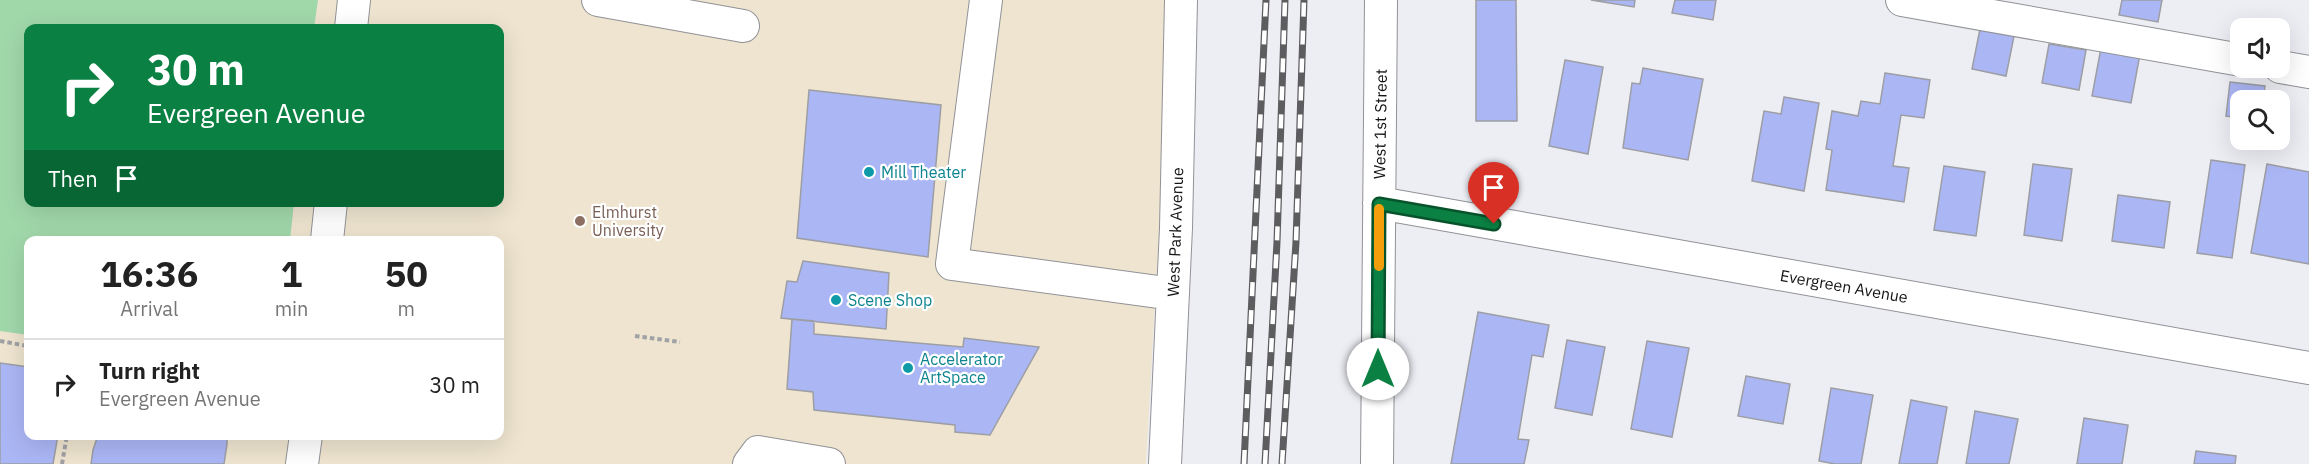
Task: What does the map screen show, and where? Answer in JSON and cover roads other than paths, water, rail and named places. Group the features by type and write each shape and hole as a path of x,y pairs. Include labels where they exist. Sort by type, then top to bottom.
{"street":[{"path":"351,24 354,0"},
{"path":"598,0 743,26"},
{"path":"986,0 952,264 1173,294"},
{"name":"West Park Avenue","path":"1165,464 1173,294 1181,0"},
{"name":"West 1st Street","path":"1377,464 1382,0"},
{"path":"1902,0 2230,58"},
{"path":"2290,69 2309,72"},
{"name":"Evergreen Avenue","path":"1379,204 2309,368"},
{"path":"327,236 330,207"},
{"path":"302,464 305,440"},
{"path":"753,458 829,464"}],"railway":[{"path":"1244,464 1266,0"},
{"path":"1265,464 1277,242 1285,0"},
{"path":"1282,464 1296,242 1304,0"}],"place":[{"name":"Mill Theater","path":"869,172"},
{"name":"Elmhurst University","path":"580,221"},
{"name":"Scene Shop","path":"836,300"},
{"name":"Accelerator ArtSpace","path":"908,368"}]}
